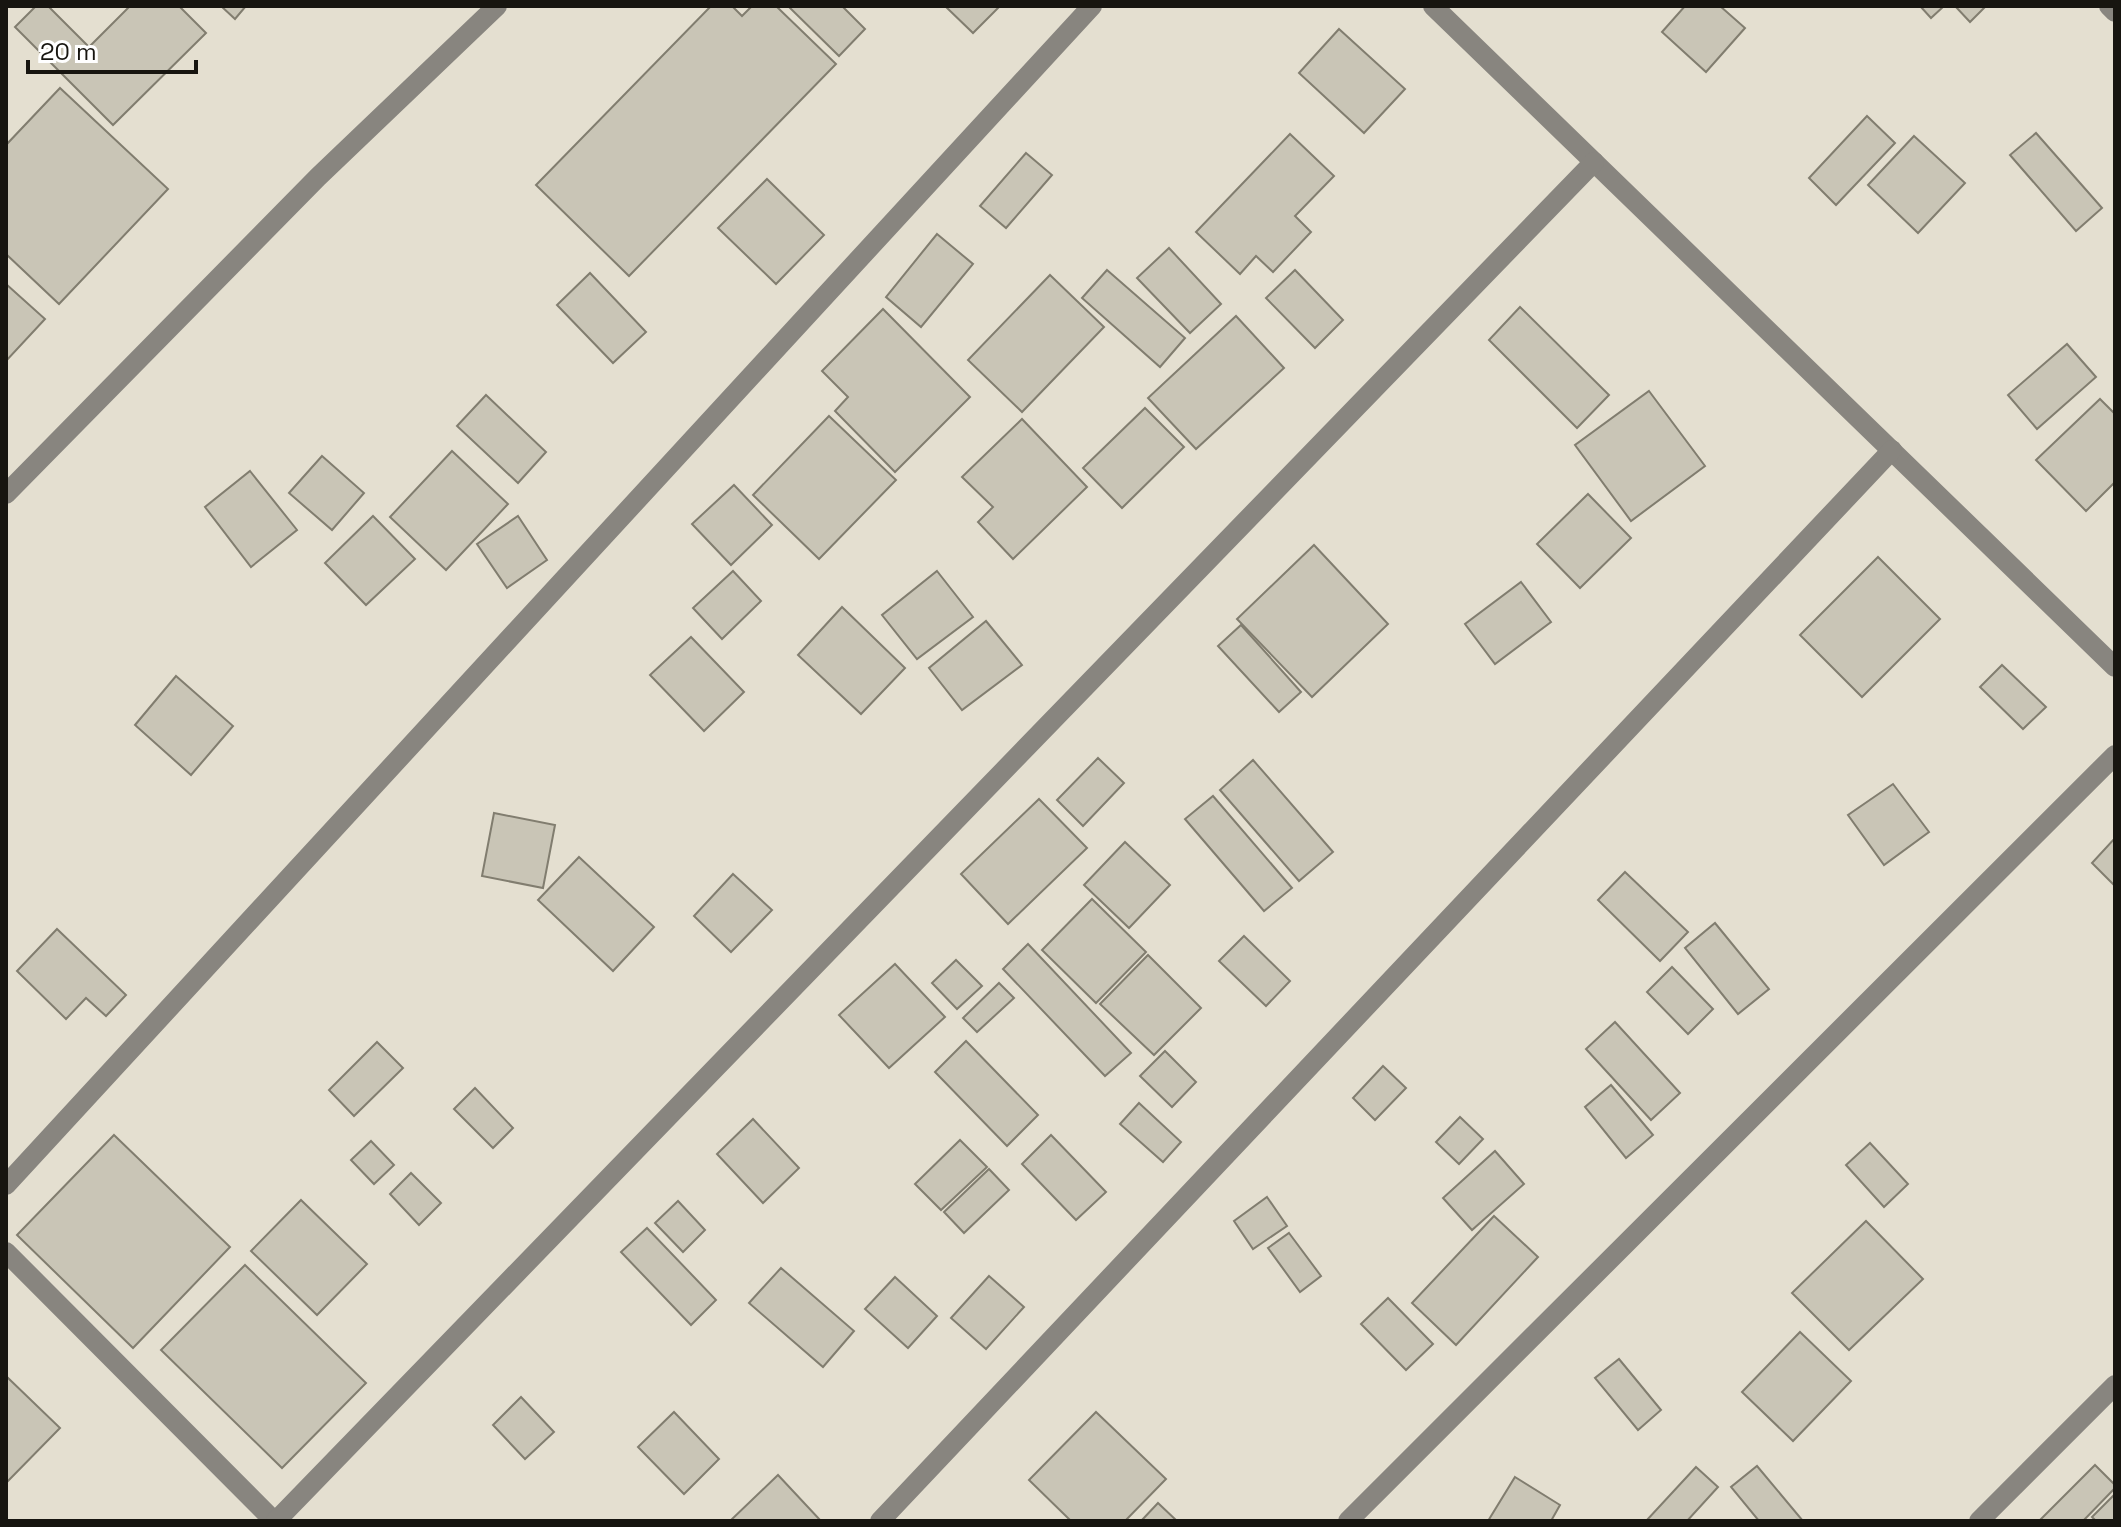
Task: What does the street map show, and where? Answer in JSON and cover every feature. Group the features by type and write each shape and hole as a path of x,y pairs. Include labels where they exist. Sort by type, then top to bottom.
{"street":[{"path":"6,494 318,177 497,6"},
{"path":"6,1185 1092,6"},
{"path":"1433,6 2115,667"},
{"path":"2109,6 2115,12"},
{"path":"6,1252 275,1521 1594,162"},
{"path":"880,1521 1892,450"},
{"path":"1348,1521 2115,755"},
{"path":"1979,1521 2115,1385"}],"building":[{"path":"36,6 48,6 89,47 130,6 179,6 206,33 113,125 15,27"},
{"path":"221,6 246,6 235,19"},
{"path":"711,6 732,6 742,16 752,6 776,6 836,64 629,276 536,185"},
{"path":"788,6 842,6 865,29 839,56"},
{"path":"945,6 1000,6 973,33"},
{"path":"1685,6 1720,6 1745,28 1706,72 1662,32"},
{"path":"1920,6 1944,6 1931,18"},
{"path":"1955,6 1986,6 1970,22"},
{"path":"1339,29 1405,89 1364,133 1299,73"},
{"path":"60,88 168,189 59,304 6,254 6,145"},
{"path":"1867,116 1895,143 1836,205 1809,178"},
{"path":"2036,133 2102,208 2076,231 2010,155"},
{"path":"1290,134 1334,176 1295,216 1311,232 1273,272 1256,256 1240,274 1196,232"},
{"path":"1914,136 1965,183 1918,233 1868,185"},
{"path":"1026,153 1052,175 1006,228 980,206"},
{"path":"767,179 824,235 776,284 718,228"},
{"path":"937,234 973,264 921,327 886,297"},
{"path":"1169,248 1221,304 1190,333 1137,278"},
{"path":"1107,270 1185,338 1160,367 1082,298"},
{"path":"1295,270 1343,320 1315,348 1266,298"},
{"path":"590,273 646,332 613,363 557,305"},
{"path":"1050,275 1104,327 1022,412 968,360"},
{"path":"6,284 45,319 6,361"},
{"path":"1520,307 1609,395 1577,428 1489,340"},
{"path":"883,309 970,397 895,472 835,411 848,397 822,371"},
{"path":"1236,316 1284,368 1196,449 1148,398"},
{"path":"2067,344 2096,377 2037,429 2008,395"},
{"path":"1649,391 1705,466 1631,521 1575,445"},
{"path":"486,395 546,452 518,483 457,426"},
{"path":"2100,399 2115,414 2115,482 2086,511 2036,460"},
{"path":"1145,408 1184,447 1122,508 1083,468"},
{"path":"829,416 896,480 819,559 753,495"},
{"path":"1022,419 1087,487 1013,559 978,522 993,507 962,477"},
{"path":"452,451 508,504 446,570 390,517"},
{"path":"322,456 364,493 332,530 289,493"},
{"path":"250,471 297,530 251,567 205,507"},
{"path":"734,485 772,525 731,565 692,524"},
{"path":"1588,494 1631,538 1580,588 1537,544"},
{"path":"373,516 415,559 366,605 325,563"},
{"path":"518,516 547,560 507,588 477,544"},
{"path":"1314,545 1388,624 1312,697 1237,619"},
{"path":"1878,557 1940,619 1862,697 1800,635"},
{"path":"733,571 761,601 722,639 693,608"},
{"path":"937,571 973,617 917,659 882,615"},
{"path":"1521,582 1551,622 1495,664 1465,624"},
{"path":"842,607 905,668 861,714 798,655"},
{"path":"986,621 1022,665 962,710 929,668"},
{"path":"1241,625 1301,692 1279,712 1218,646"},
{"path":"691,637 744,692 704,731 650,675"},
{"path":"2002,665 2046,707 2023,729 1980,687"},
{"path":"176,676 233,726 191,775 135,725"},
{"path":"1098,758 1124,783 1083,826 1057,800"},
{"path":"1253,760 1333,852 1299,881 1220,790"},
{"path":"1893,784 1929,832 1884,865 1848,815"},
{"path":"1213,796 1292,888 1264,911 1185,819"},
{"path":"1039,799 1087,848 1008,924 961,874"},
{"path":"494,813 555,825 543,888 482,876"},
{"path":"2115,838 2115,886 2092,863"},
{"path":"1125,842 1170,885 1129,928 1084,885"},
{"path":"579,857 654,927 613,971 538,900"},
{"path":"1625,872 1688,932 1660,961 1598,900"},
{"path":"733,874 772,910 731,952 694,916"},
{"path":"1092,899 1146,952 1096,1003 1042,950"},
{"path":"1715,923 1769,989 1738,1014 1685,948"},
{"path":"57,929 126,995 106,1016 86,998 66,1019 17,971"},
{"path":"1244,936 1290,981 1266,1006 1219,961"},
{"path":"1028,944 1131,1053 1105,1076 1003,969"},
{"path":"1148,955 1201,1008 1154,1055 1100,1004"},
{"path":"956,960 982,986 957,1009 932,983"},
{"path":"895,964 945,1017 889,1068 839,1015"},
{"path":"1672,967 1713,1009 1688,1034 1647,992"},
{"path":"999,983 1014,998 977,1032 963,1018"},
{"path":"1615,1022 1680,1093 1651,1120 1586,1049"},
{"path":"966,1041 1038,1115 1007,1146 935,1072"},
{"path":"377,1042 403,1068 354,1116 329,1090"},
{"path":"1165,1051 1196,1082 1172,1107 1140,1076"},
{"path":"1383,1066 1406,1088 1375,1120 1353,1098"},
{"path":"1611,1085 1653,1135 1626,1158 1585,1107"},
{"path":"475,1088 513,1128 493,1148 454,1109"},
{"path":"1139,1103 1181,1142 1163,1162 1120,1124"},
{"path":"1460,1117 1483,1139 1459,1164 1436,1142"},
{"path":"753,1119 799,1168 763,1203 717,1154"},
{"path":"114,1135 230,1247 133,1348 17,1235"},
{"path":"1051,1135 1106,1192 1076,1220 1022,1164"},
{"path":"960,1140 987,1167 941,1210 915,1184"},
{"path":"371,1141 394,1165 374,1184 351,1160"},
{"path":"1870,1143 1908,1184 1884,1207 1846,1165"},
{"path":"1495,1151 1524,1184 1472,1230 1443,1198"},
{"path":"989,1169 1009,1190 964,1233 944,1212"},
{"path":"411,1173 441,1203 419,1225 390,1194"},
{"path":"1267,1197 1287,1226 1253,1249 1234,1221"},
{"path":"301,1200 367,1264 317,1315 251,1251"},
{"path":"678,1201 705,1230 683,1252 655,1223"},
{"path":"1494,1216 1538,1257 1456,1345 1412,1303"},
{"path":"1866,1221 1923,1279 1849,1350 1792,1293"},
{"path":"647,1228 716,1300 691,1325 621,1252"},
{"path":"1289,1233 1321,1276 1300,1292 1268,1248"},
{"path":"245,1265 366,1383 282,1468 161,1350"},
{"path":"781,1268 854,1331 823,1367 749,1303"},
{"path":"989,1276 1024,1307 986,1349 951,1318"},
{"path":"895,1277 937,1316 908,1348 865,1309"},
{"path":"1388,1298 1433,1344 1406,1370 1361,1324"},
{"path":"1800,1332 1851,1381 1793,1441 1742,1392"},
{"path":"1619,1359 1661,1410 1638,1430 1595,1378"},
{"path":"6,1376 60,1428 6,1483"},
{"path":"521,1397 554,1432 525,1459 493,1425"},
{"path":"674,1412 719,1459 684,1494 638,1447"},
{"path":"1096,1412 1166,1479 1125,1521 1071,1521 1029,1480"},
{"path":"2095,1465 2115,1488 2083,1521 2039,1521"},
{"path":"1757,1466 1803,1521 1759,1521 1731,1487"},
{"path":"1696,1467 1718,1487 1687,1521 1646,1521"},
{"path":"778,1475 821,1521 730,1521"},
{"path":"1515,1477 1560,1505 1551,1521 1488,1521"},
{"path":"2115,1494 2115,1521 2096,1521 2092,1517"},
{"path":"1158,1503 1177,1521 1141,1521"}]}
